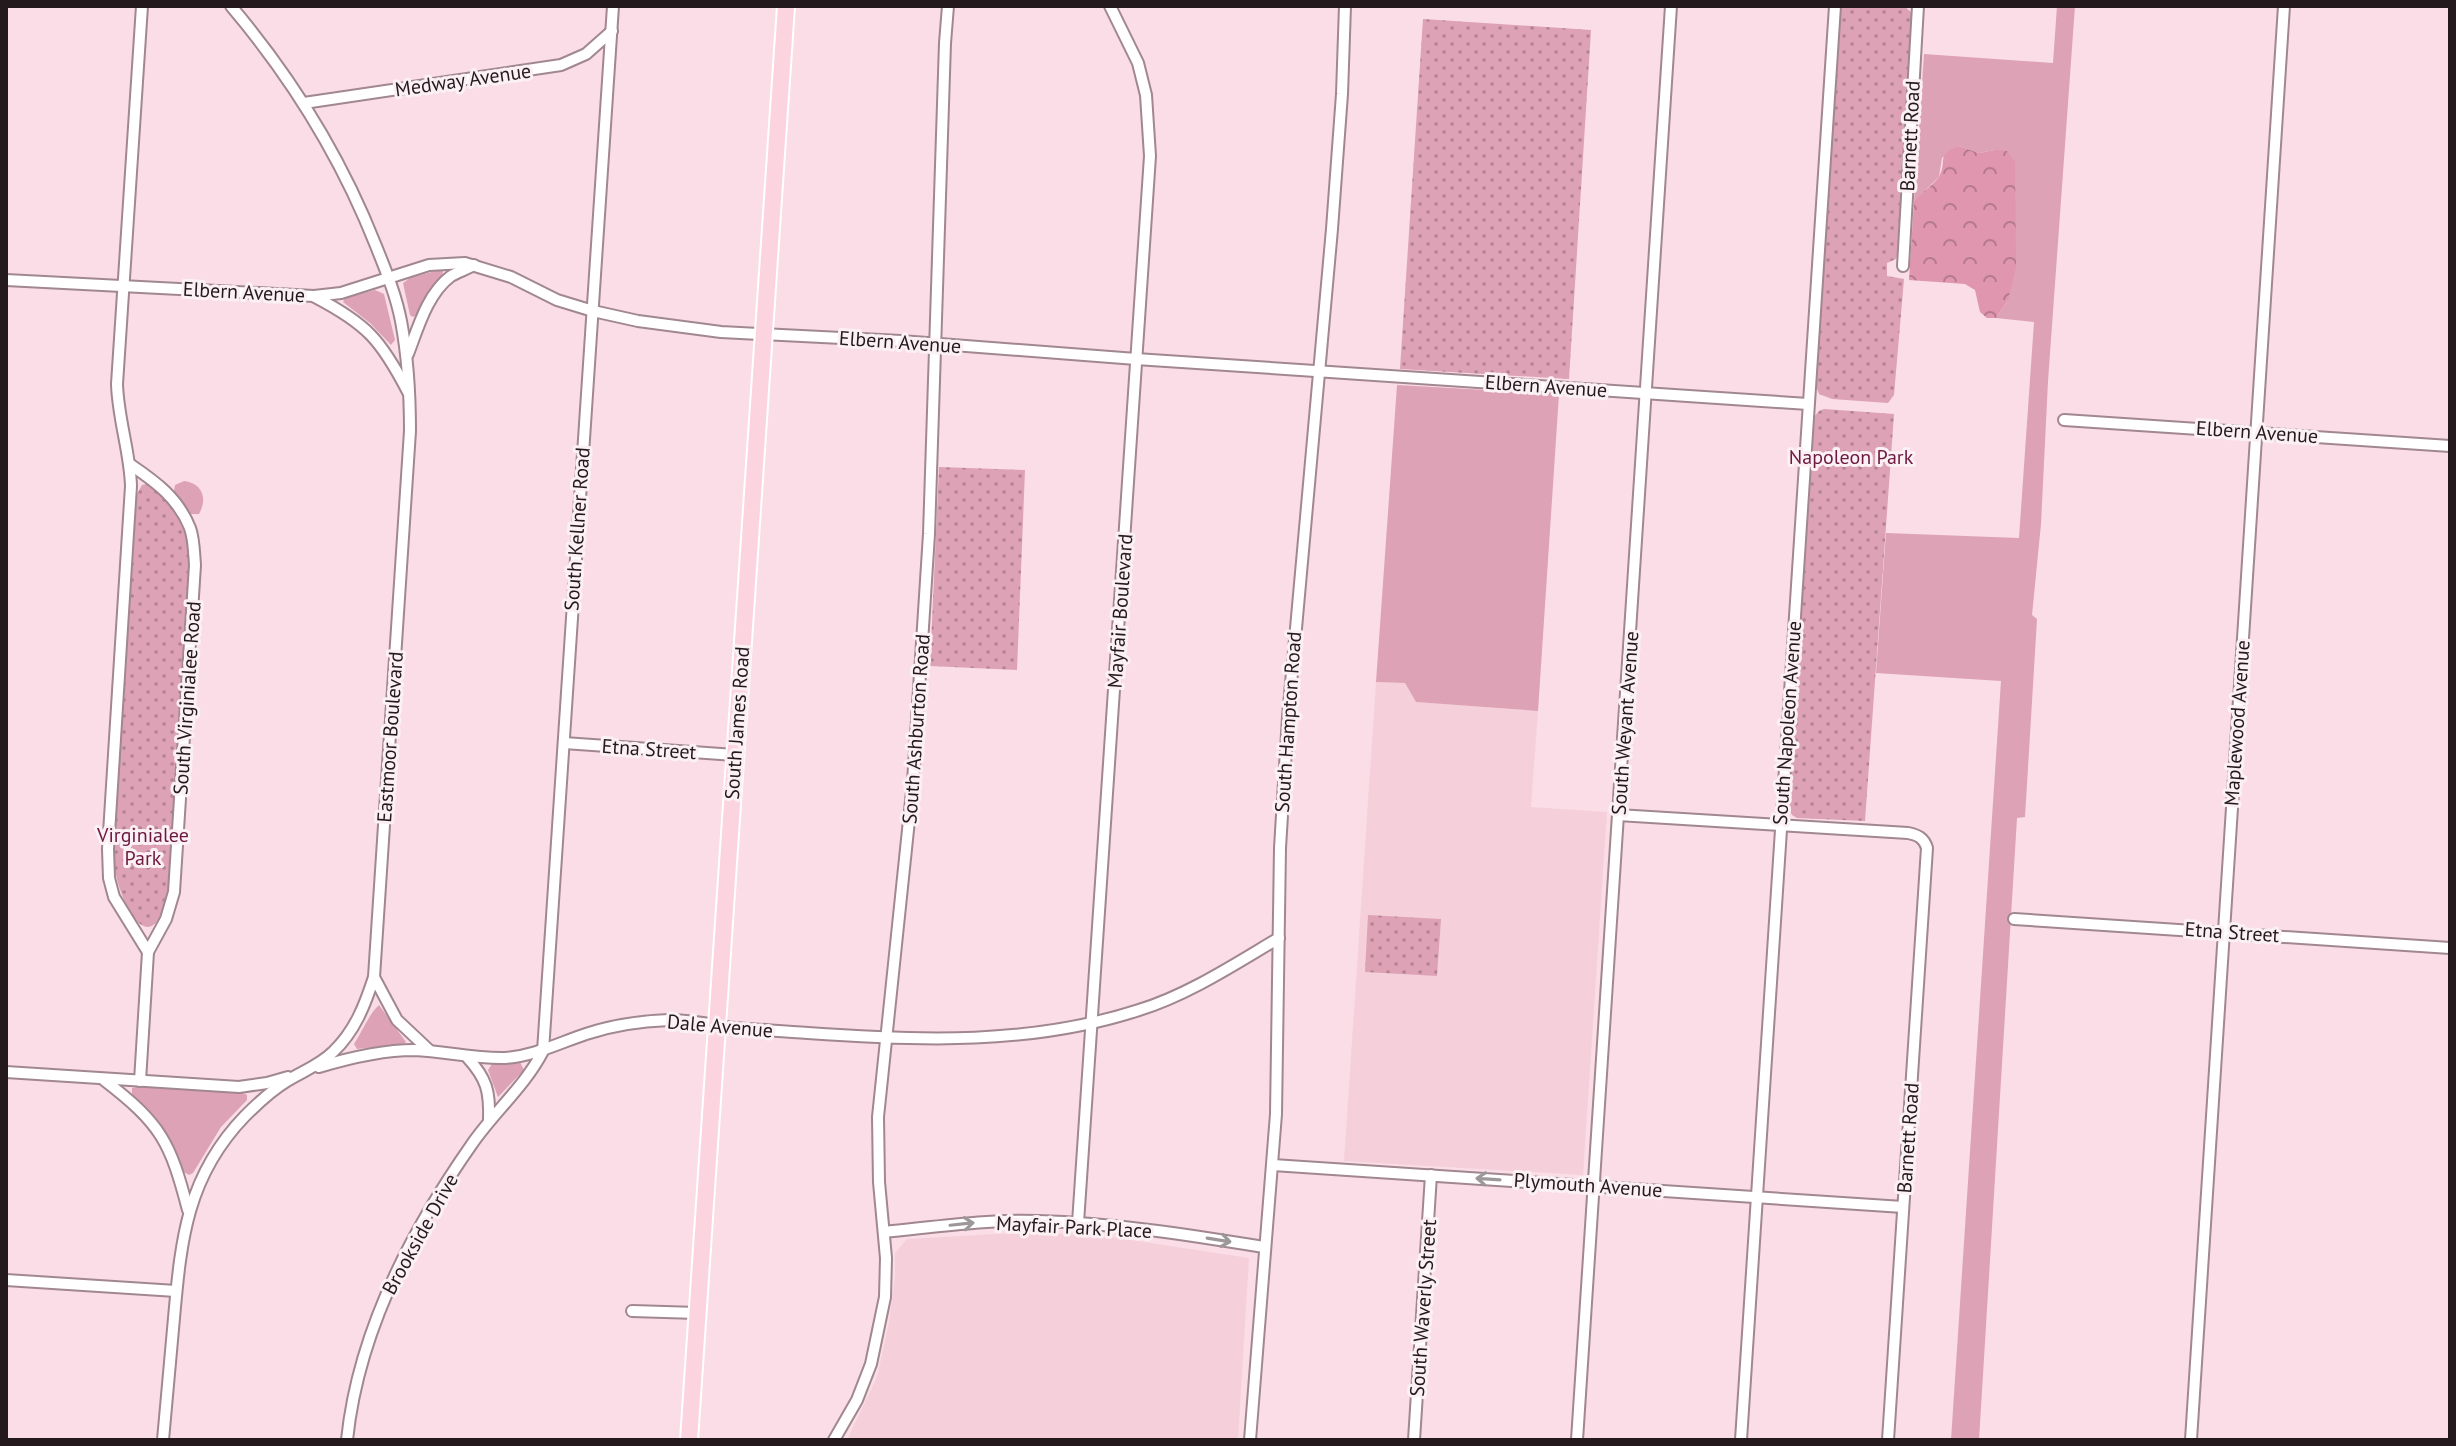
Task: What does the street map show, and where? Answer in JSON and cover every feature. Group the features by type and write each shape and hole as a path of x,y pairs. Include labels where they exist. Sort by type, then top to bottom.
{"main road":[{"name":"South James Road","path":"689,1440 786,6"}],"street":[{"path":"142,6 117,384 118,408 131,465 108,868 114,897 148,952"},
{"name":"Eastmoor Boulevard","path":"163,1440 183,1231 201,1177 220,1145 264,1098 332,1053 360,1015 374,977 409,447 407,356 390,279 340,165 304,103 231,6"},
{"name":"South Kellner Road","path":"543,1051 613,6"},
{"name":"South Ashburton Road","path":"834,1440 857,1400 875,1351 885,1297 878,1117 913,782 929,534 948,6"},
{"name":"Mayfair Boulevard","path":"1078,1223 1150,156 1146,95 1138,63 1110,6"},
{"name":"South Hampton Road","path":"1250,1440 1276,1114 1280,848 1291,663 1333,217 1345,6"},
{"name":"South Weyant Avenue","path":"1577,1440 1671,6"},
{"name":"South Napoleon Avenue","path":"1741,1440 1835,6"},
{"name":"Barnett Road","path":"1903,266 1918,6"},
{"name":"Maplewood Avenue","path":"2191,1440 2284,6"},
{"name":"Medway Avenue","path":"304,103 561,65 586,54 612,31"},
{"name":"Elbern Avenue","path":"6,280 314,296 341,293 429,265 453,263 474,265 511,277 557,300 593,311 677,326 1808,404"},
{"path":"407,356 425,312 438,290 453,275 474,265"},
{"path":"314,296 363,325 390,356 410,396"},
{"name":"Elbern Avenue","path":"2064,420 2450,446"},
{"name":"South Virginialee Road","path":"131,465 159,484 177,505 190,529 195,565 174,892 166,919 148,952 140,1081"},
{"name":"Etna Street","path":"564,743 735,755"},
{"path":"1618,815 1781,826"},
{"name":"Barnett Road","path":"1781,826 1908,833 1921,838 1927,848 1888,1440"},
{"name":"Etna Street","path":"2014,919 2450,948"},
{"name":"Dale Avenue","path":"6,1072 239,1087 267,1083 335,1062 390,1052 430,1051 467,1057 508,1058 543,1051 619,1024 670,1020 819,1034 992,1038 1092,1023 1141,1010 1176,995 1279,938"},
{"path":"374,977 397,1020 430,1051"},
{"name":"Brookside Drive","path":"347,1440 361,1368 383,1301 411,1242 446,1183 543,1051"},
{"path":"467,1057 486,1083 490,1100 489,1121"},
{"path":"103,1079 146,1115 165,1139 178,1171 188,1212"},
{"name":"Plymouth Avenue","path":"1273,1165 1903,1207"},
{"name":"South Waverly Street","path":"1414,1440 1431,1175"},
{"name":"Mayfair Park Place","path":"884,1232 978,1222 1035,1220 1142,1228 1264,1247"},
{"path":"6,1280 176,1291"},
{"path":"632,1311 697,1313"}],"shaded area":[{"path":"1376,682 1405,683 1416,702 1538,711 1531,807 1607,812 1583,1175 1344,1161"},
{"path":"1030,1232 1105,1236 1249,1258 1238,1440 847,1440 877,1377 889,1322 895,1253 907,1239"}],"green space":[{"name":"Napoleon Park","path":"1841,6 1904,6 1911,12 1913,20 1898,253 1896,259 1887,263 1887,276 1904,279 1894,395 1888,403 1832,399 1819,394 1815,384"},
{"path":"2057,6 2075,6 2041,524 2032,615 2037,619 2025,817 2017,818 1979,1440 1951,1440 2001,681 1876,673 1886,533 2019,538 2034,322 1996,318 2008,300 1995,150 1979,153 1959,146 1942,158 1939,177 1914,201 1924,54 2053,63"},
{"path":"1423,19 1591,30 1569,379 1400,369"},
{"path":"1959,146 1979,153 2007,151 2015,162 2016,267 2008,300 1996,318 1987,318 1980,312 1975,290 1965,284 1909,280 1914,201 1939,177 1944,155"},
{"path":"443,271 442,278 429,291 419,314 413,317 403,283"},
{"path":"375,290 384,294 395,340 391,345 343,302 345,298"},
{"path":"1397,385 1559,394 1538,711 1416,702 1405,683 1376,682"},
{"name":"Napoleon Park","path":"1824,409 1894,414 1865,821 1797,818 1788,808 1813,418"},
{"path":"939,467 1025,470 1017,670 930,666"},
{"path":"184,481 202,492 199,514 189,514 174,491 175,485"},
{"name":"Virginialee Park","path":"146,484 157,489 174,507 184,531 190,568 169,888 162,913 154,925 145,926 136,920 128,908 113,858 137,494"},
{"path":"1368,915 1441,919 1437,976 1365,972"},
{"path":"379,1005 406,1042 357,1049 354,1044"},
{"path":"520,1062 524,1070 498,1097 488,1070 492,1064"},
{"path":"132,1088 243,1093 247,1095 247,1100 221,1127 189,1175 184,1172 164,1130 132,1095"}]}
